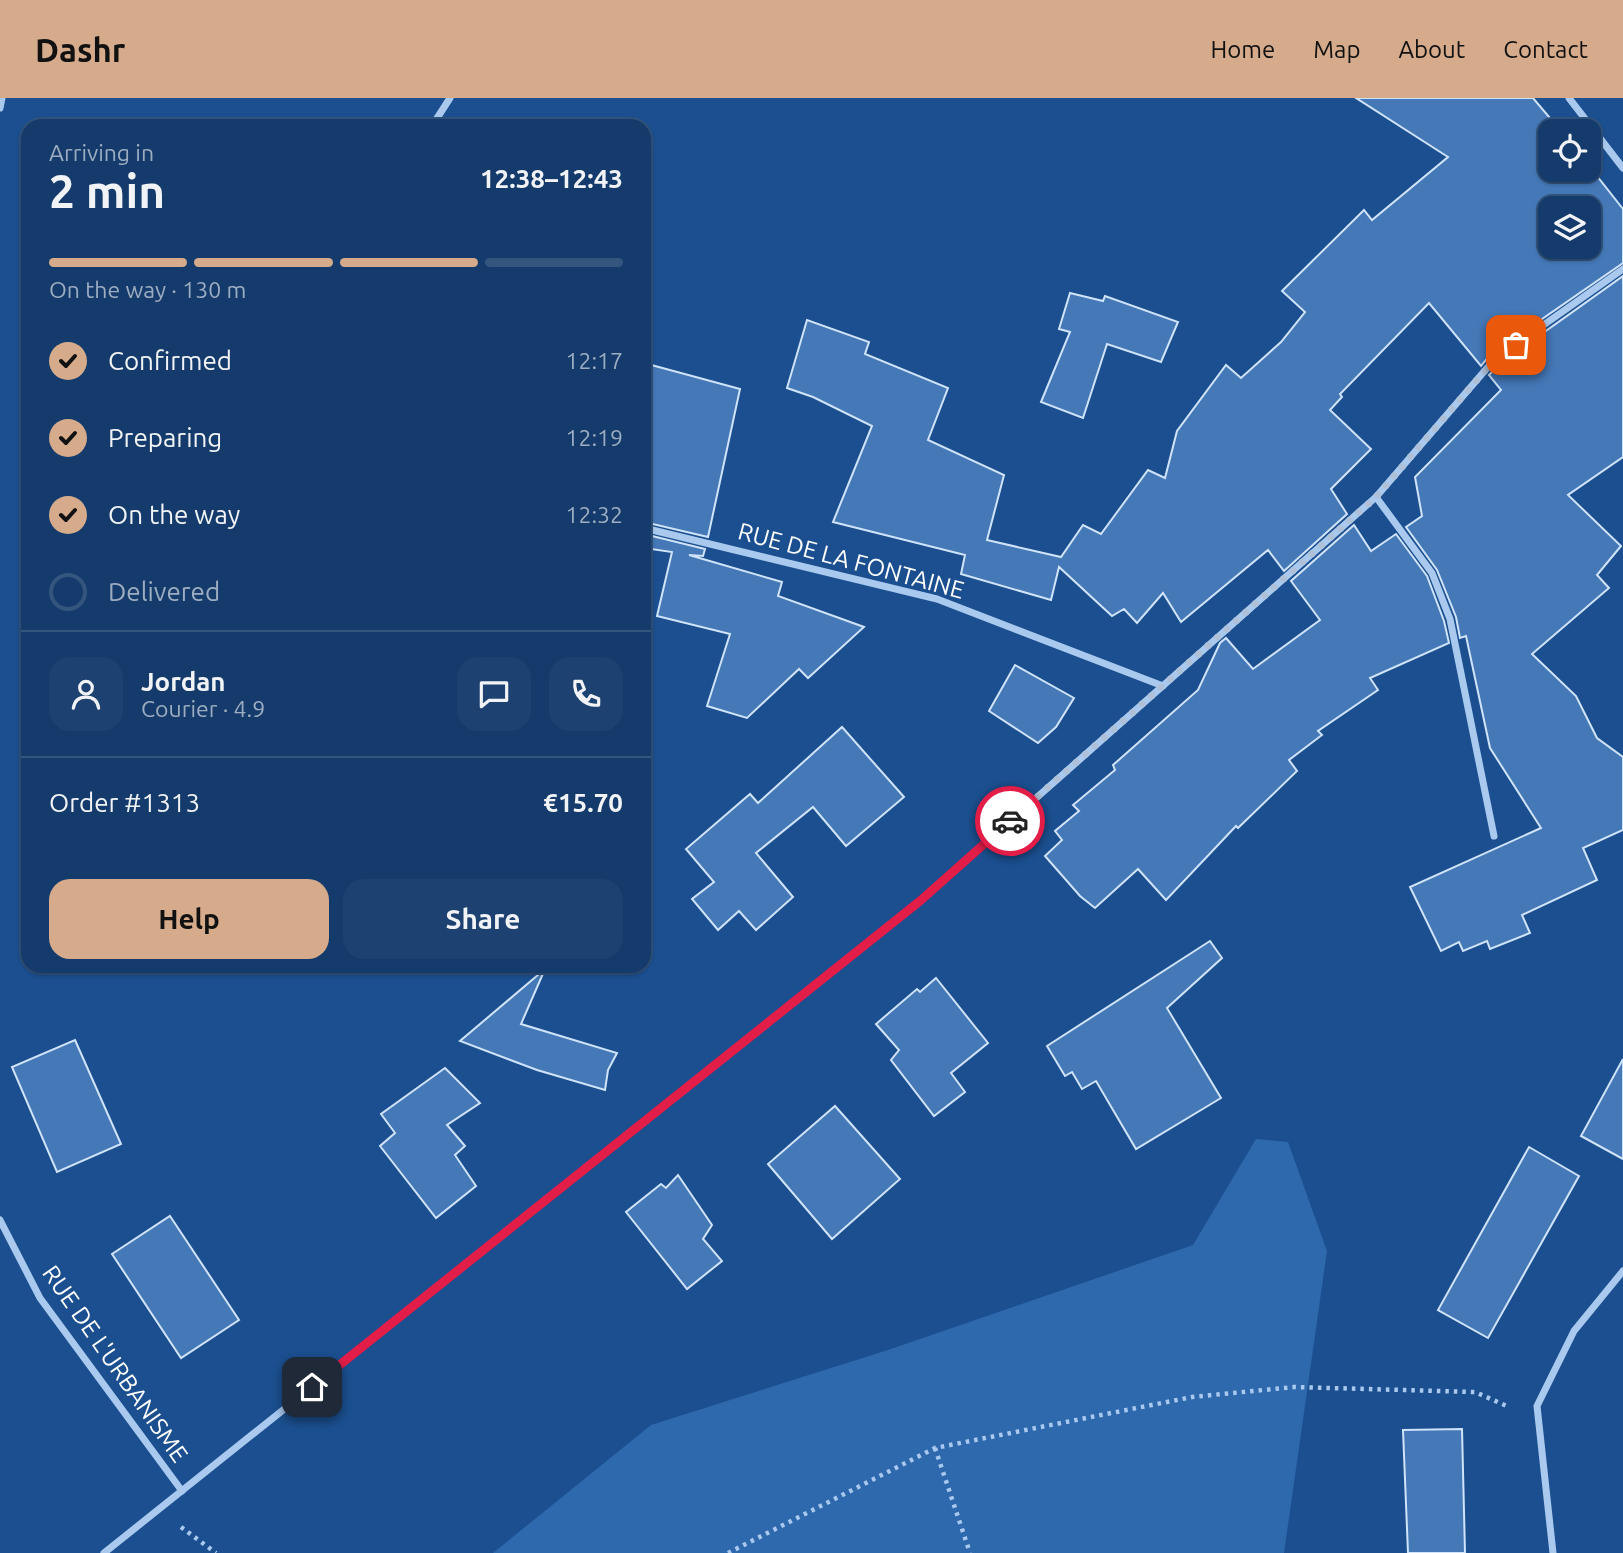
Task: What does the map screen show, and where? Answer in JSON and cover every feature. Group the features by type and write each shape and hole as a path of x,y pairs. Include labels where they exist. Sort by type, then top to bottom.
{"street":[{"path":"0,108 2,98"},
{"path":"436,119 450,98"},
{"path":"1569,98 1623,168"},
{"path":"104,1553 920,901 1376,497 1494,360 1623,268"},
{"path":"1376,497 1432,573 1450,619 1494,836"},
{"name":"RUE DE LA FONTAINE","path":"651,530 937,599 1163,686"},
{"name":"RUE DE L'URBANISME","path":"0,1220 40,1298 182,1491"},
{"path":"1553,1553 1537,1406 1574,1331 1623,1271"}],"path":[{"path":"728,1553 935,1448 1192,1397 1294,1387 1475,1392 1539,1421"},
{"path":"935,1448 970,1553"},
{"path":"158,1509 216,1553"}],"shaded area":[{"path":"1256,1139 1288,1142 1327,1251 1284,1553 493,1553 651,1425 888,1350 1193,1245"}],"building":[{"path":"1356,98 1533,98 1551,119 1538,119 1538,182 1601,181 1623,209 1623,263 1490,355 1481,366 1429,303 1340,394 1342,397 1330,410 1371,449 1331,489 1347,514 1284,571 1268,550 1181,622 1163,593 1137,623 1124,609 1112,616 1059,567 1051,600 961,574 965,555 833,522 872,426 813,397 787,388 807,320 869,342 865,354 948,388 928,440 1004,475 987,540 1061,557 1083,525 1101,534 1148,470 1165,478 1177,431 1226,365 1241,378 1281,342 1305,312 1282,291 1364,210 1372,220 1448,157"},
{"path":"1623,276 1623,457 1568,495 1621,546 1597,575 1609,588 1532,654 1576,696 1597,738 1623,757 1623,830 1583,848 1597,880 1522,915 1530,933 1490,949 1487,941 1463,951 1459,942 1441,951 1410,887 1541,828 1490,748 1466,636 1460,638 1456,617 1437,570 1406,527 1422,516 1415,477 1501,390 1489,375 1498,365"},
{"path":"1070,293 1103,301 1105,296 1178,322 1161,362 1107,344 1083,418 1041,402 1070,332 1059,329"},
{"path":"651,365 740,389 708,537 651,524"},
{"path":"1354,525 1371,551 1396,534 1427,576 1444,621 1449,643 1370,678 1378,690 1318,731 1322,735 1289,760 1297,771 1238,828 1236,826 1166,900 1138,869 1095,908 1080,896 1045,856 1062,840 1055,831 1079,811 1073,805 1115,770 1113,765 1198,690 1220,643 1226,638 1253,669 1320,620 1291,581"},
{"path":"651,536 705,549 703,556 689,555 782,582 778,596 864,627 808,678 799,669 747,718 707,706 730,634 657,616 672,552 651,549"},
{"path":"1015,665 1074,698 1056,727 1038,743 989,711"},
{"path":"842,727 904,797 846,846 813,807 756,853 793,897 756,930 739,911 718,930 692,899 714,882 686,849 750,794 758,803"},
{"path":"1210,941 1222,958 1167,1008 1221,1098 1136,1149 1096,1081 1082,1089 1072,1072 1065,1076 1047,1046"},
{"path":"543,973 521,1024 617,1053 608,1070 605,1090 537,1070 460,1041"},
{"path":"936,978 988,1043 951,1073 965,1092 934,1116 891,1060 899,1050 876,1024 917,989 920,992"},
{"path":"75,1040 121,1144 57,1172 12,1067"},
{"path":"1623,1059 1623,1159 1581,1136"},
{"path":"445,1068 480,1103 447,1125 465,1146 455,1155 476,1186 436,1218 380,1146 395,1133 381,1114"},
{"path":"835,1106 900,1179 832,1239 768,1164"},
{"path":"1529,1147 1579,1176 1488,1338 1438,1310"},
{"path":"678,1175 712,1225 703,1239 722,1261 687,1289 626,1212 661,1184 666,1188"},
{"path":"170,1216 239,1320 181,1358 112,1254"},
{"path":"1462,1429 1465,1553 1408,1553 1403,1430"}],"way so far":[{"path":"1010,821 1376,497 1494,360 1516,345"}],"route":[{"path":"312,1387 920,901 1010,821"}]}
